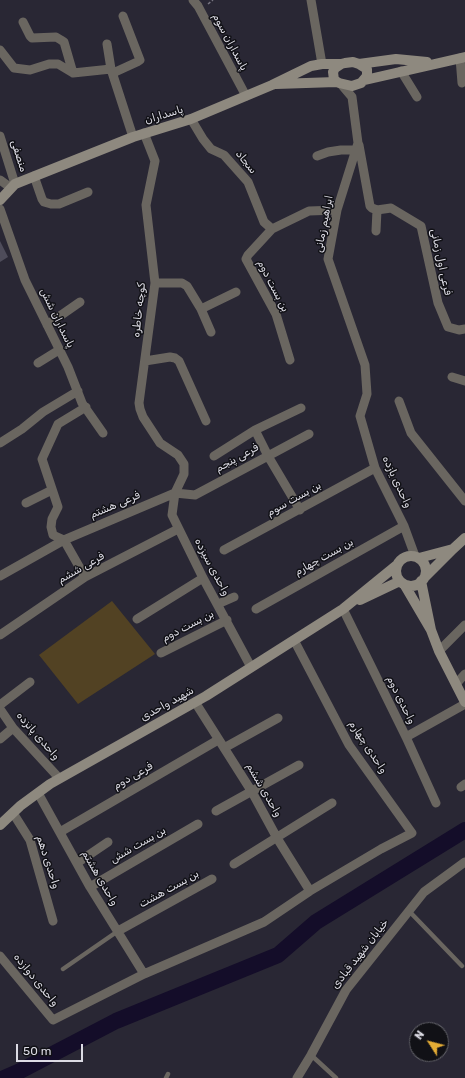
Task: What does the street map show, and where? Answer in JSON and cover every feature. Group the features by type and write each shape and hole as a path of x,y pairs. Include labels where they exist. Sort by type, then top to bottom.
{"street":[{"name":"پاسداران سوم","path":"192,0 198,6 246,96"},
{"path":"311,0 322,64"},
{"path":"0,50 14,68 30,70 49,64 58,64 73,73 112,71 140,60 123,16"},
{"path":"23,22 32,38 56,37 64,42 73,73"},
{"path":"107,44 112,71 133,137"},
{"path":"272,85 339,83 352,86 363,81 462,57 462,83"},
{"path":"359,64 367,69 368,72 352,97 333,77 335,68 341,64 359,64 396,59 437,63"},
{"name":"پاسداران","path":"0,200 13,186 34,176 133,137 191,119 272,85 311,66 322,64 341,64"},
{"path":"401,71 418,97"},
{"name":"ابراهیم زمانی","path":"352,97 357,146 337,210 328,259 365,365 367,394"},
{"name":"سجاد","path":"191,119 211,149 224,155 230,160 248,182 264,222 272,229"},
{"name":"كوچه خاطره","path":"144,134 155,161 146,205 155,283 139,403 143,417 160,443 178,455 184,464 184,474"},
{"name":"منصفی","path":"0,136 13,186"},
{"path":"317,156 328,152 357,146 370,206 377,210 376,231"},
{"path":"34,176 42,199 44,202 50,204 59,204 88,192"},
{"path":"0,180 13,186"},
{"name":"فرعی اول زمانی","path":"377,210 391,208 421,226 438,303 448,327 459,330 465,329"},
{"name":"پاسداران شش","path":"0,209 24,280 47,324 86,407 103,432"},
{"name":"بن بست دوم","path":"290,360 276,314 246,259 272,229 309,211 337,210"},
{"path":"155,283 182,283 187,286 201,309 211,332"},
{"path":"201,309 236,292"},
{"path":"47,324 80,302"},
{"path":"38,362 59,350"},
{"path":"145,361 170,357 179,361 206,421"},
{"path":"452,378 465,381"},
{"path":"0,443 22,429 43,412 78,391"},
{"name":"واحدی یازده","path":"367,394 360,416 375,468 404,526 417,557"},
{"path":"399,401 411,433 465,501"},
{"path":"85,577 64,540 53,535 51,527 52,519 58,507 42,459 58,424 86,407"},
{"path":"214,456 255,430 301,408"},
{"path":"43,412 58,424"},
{"path":"255,430 268,456 300,510"},
{"name":"فرعی پنجم","path":"175,493 195,495 309,434"},
{"name":"بن بست سوم","path":"224,550 375,468"},
{"name":"واحدی سیزده","path":"184,474 175,493 172,515 203,578 251,667"},
{"path":"26,503 52,490"},
{"name":"فرعی هشتم","path":"0,576 64,540 175,493"},
{"name":"بن بست چهارم","path":"256,609 404,526"},
{"name":"فرعی ششم","path":"0,635 85,577 178,529"},
{"path":"345,607 402,583 413,586 423,580 465,538"},
{"path":"345,607 397,565 403,558 411,556 417,557 453,549"},
{"path":"417,557 426,569 423,580 431,630"},
{"path":"397,565 396,574 431,630 439,651 465,703 406,737"},
{"path":"137,619 203,578"},
{"path":"218,604 234,598"},
{"name":"شهید واحدی","path":"0,825 38,793 59,778 195,702 345,607"},
{"name":"واحدی دوم","path":"345,607 436,803"},
{"name":"بن بست دوم","path":"161,653 227,620"},
{"path":"439,651 465,625"},
{"name":"واحدی چهارم","path":"294,640 349,745 412,833 381,849 310,891"},
{"path":"456,684 465,674"},
{"path":"0,705 30,682"},
{"name":"واحدی ششم","path":"195,702 252,792 277,838 310,891"},
{"name":"واحدی پانزده","path":"0,709 13,728 59,778"},
{"path":"224,748 278,718"},
{"path":"0,739 13,728"},
{"name":"فرعی دوم","path":"60,832 218,740"},
{"path":"216,811 299,766"},
{"name":"واحدی هشتم","path":"38,793 90,887 144,974"},
{"path":"234,864 332,804"},
{"name":"واحدی دهم","path":"13,813 30,840 53,921"},
{"name":"بن بست شش","path":"90,887 198,824"},
{"path":"77,863 108,842"},
{"name":"خیابان شهید قبادی","path":"297,1078 311,1056 346,990 424,892 465,862"},
{"name":"بن بست هشت","path":"118,931 212,879"},
{"path":"144,974 264,922 310,891"},
{"name":"واحدی دوازده","path":"0,956 53,1020 144,974"}],"lane":[{"path":"409,911 462,966"},
{"path":"63,969 118,931"},
{"path":"311,1056 336,1078"}],"shaded area":[{"path":"112,601 155,654 78,704 39,655"}],"building":[{"path":"0,241 8,257 0,262"}],"waterway":[{"path":"4,1078 116,1021 278,955 316,922 465,830"}]}
